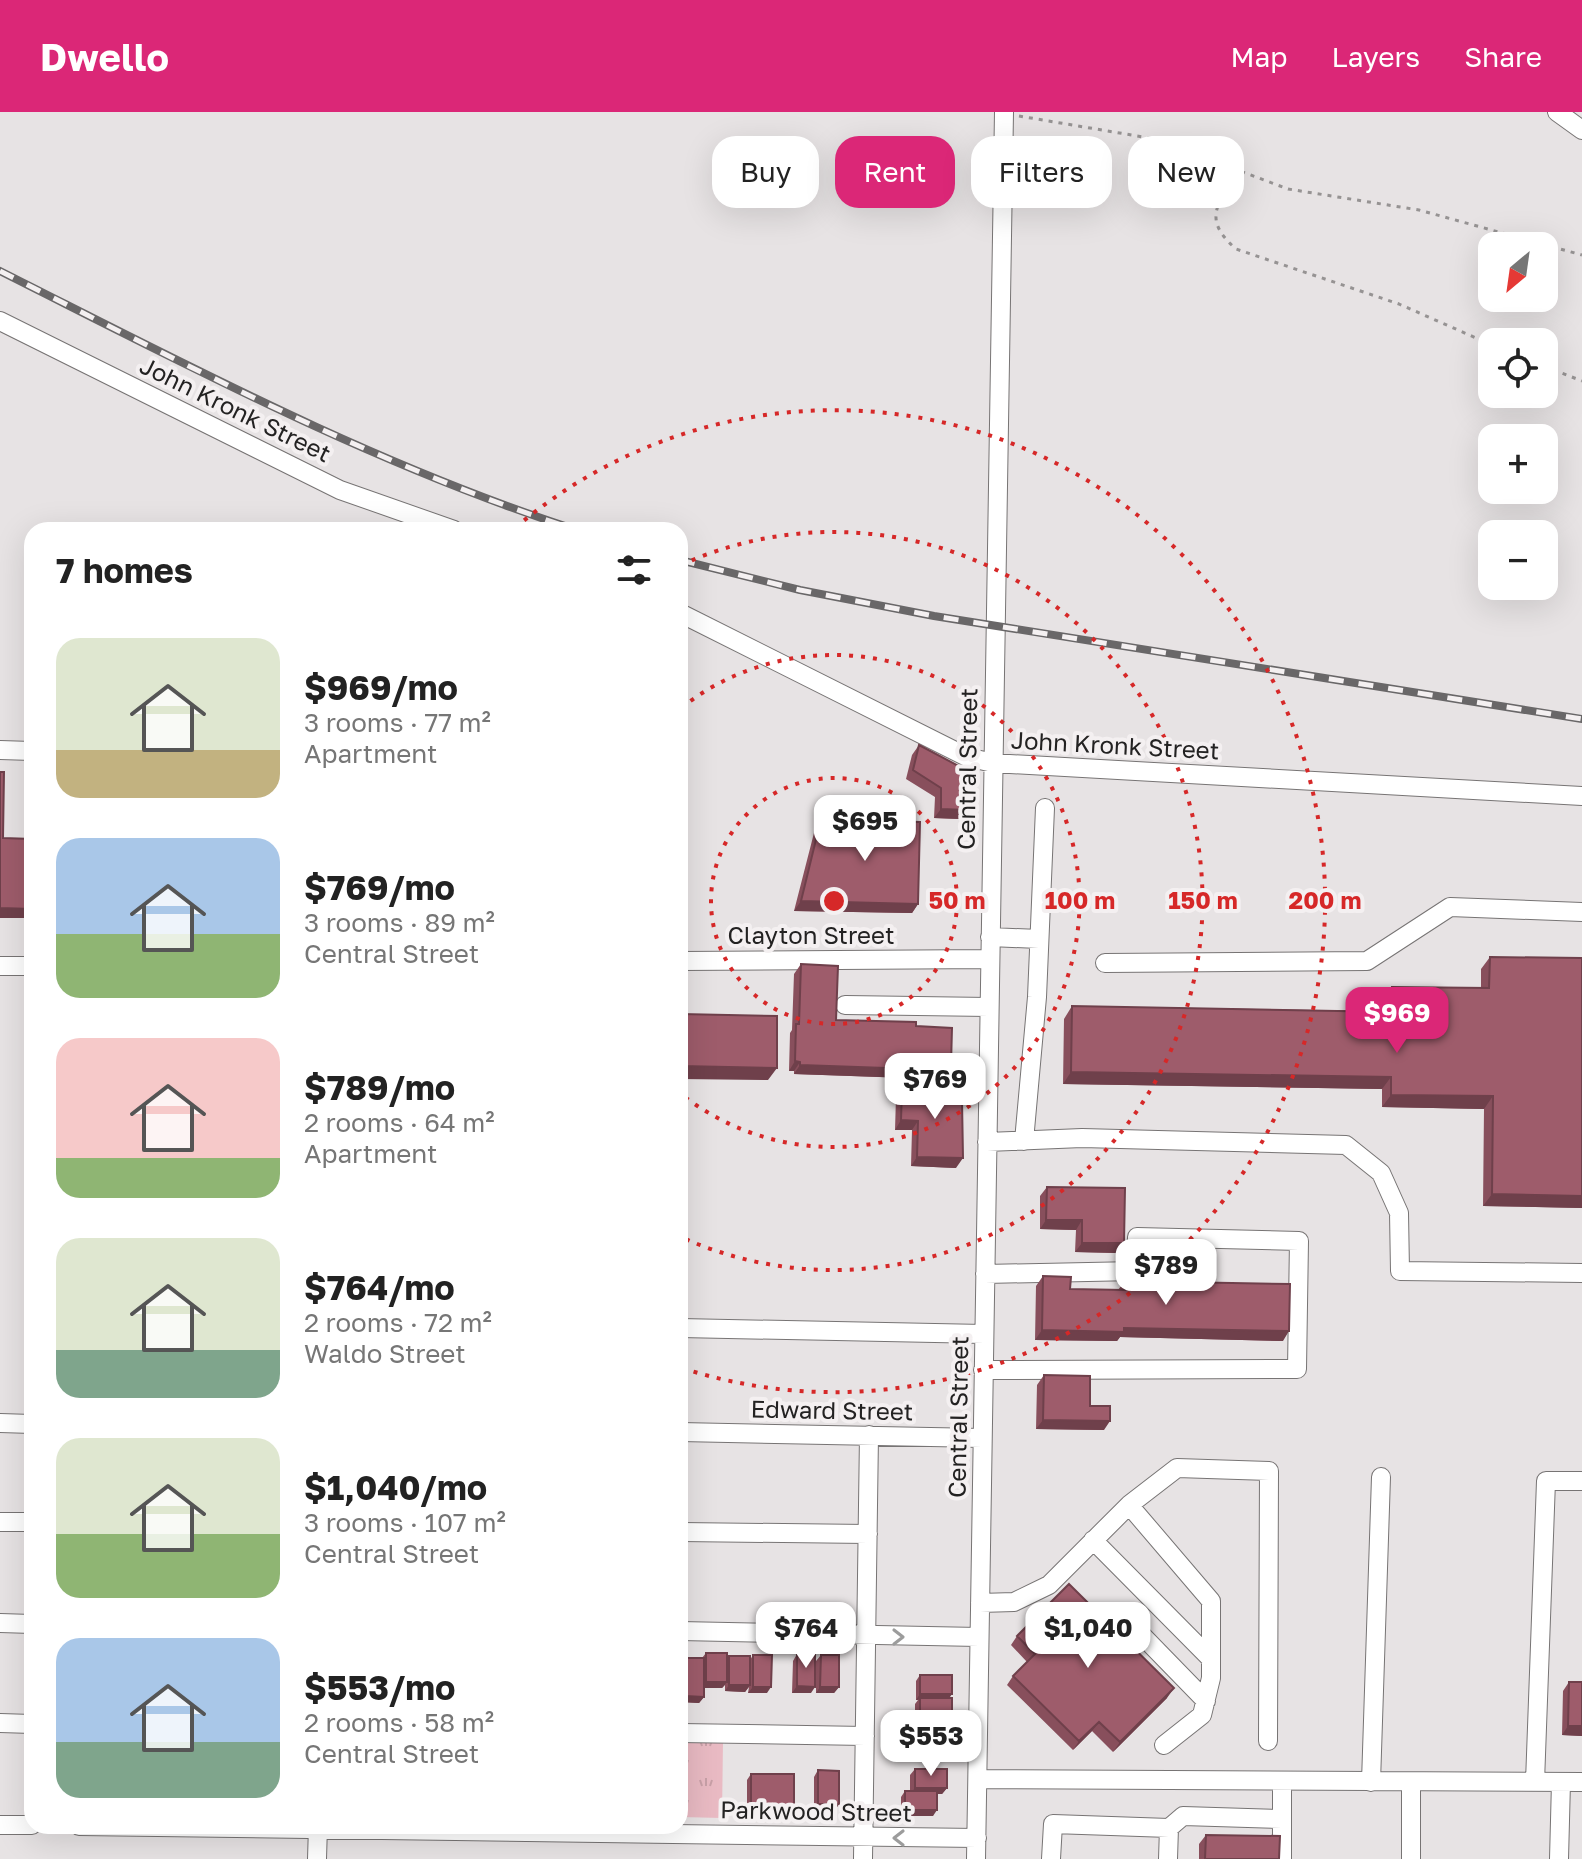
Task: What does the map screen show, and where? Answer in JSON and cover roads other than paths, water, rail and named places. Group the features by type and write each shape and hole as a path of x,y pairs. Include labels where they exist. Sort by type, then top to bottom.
{"street":[{"path":"1557,112 1582,130"},
{"name":"Central Street","path":"976,1859 1004,113"},
{"name":"John Kronk Street","path":"0,321 340,490 431,522"},
{"name":"John Kronk Street","path":"688,617 967,757 993,763 1582,796"},
{"path":"0,750 24,751"},
{"path":"1024,1141 1037,997 1045,808"},
{"path":"1105,963 1367,961 1450,907 1582,912"},
{"path":"990,937 1039,939"},
{"name":"Clayton Street","path":"688,961 990,959"},
{"path":"0,966 24,966"},
{"path":"845,1005 989,1007"},
{"path":"987,1142 1082,1138 1346,1145 1381,1173 1399,1213 1400,1271 1582,1273"},
{"path":"983,1370 1297,1369 1299,1241 1137,1237 1136,1271 985,1274"},
{"path":"688,1328 984,1334"},
{"path":"0,1423 24,1424"},
{"name":"Edward Street","path":"688,1432 982,1438"},
{"path":"863,1859 869,1435"},
{"path":"980,1603 1014,1602 1049,1585 1129,1505 1177,1468 1269,1471 1268,1741"},
{"path":"1371,1782 1381,1477"},
{"path":"1535,1782 1546,1481 1582,1481"},
{"path":"1129,1505 1211,1601 1211,1678 1202,1715 1164,1745"},
{"path":"0,1522 24,1522"},
{"path":"688,1532 868,1534"},
{"path":"1093,1540 1210,1658"},
{"path":"0,1623 24,1624"},
{"path":"1131,1624 1206,1701"},
{"path":"688,1631 979,1637"},
{"path":"0,1723 24,1724"},
{"path":"688,1733 865,1736"},
{"path":"978,1779 1582,1782"},
{"path":"1282,1781 1282,1859"},
{"path":"1411,1782 1411,1859"},
{"path":"1559,1859 1561,1782"},
{"path":"1051,1859 1053,1824 1169,1828 1183,1816 1282,1819"},
{"path":"0,1825 24,1825"},
{"path":"1168,1859 1169,1828"},
{"path":"317,1859 318,1834"},
{"name":"Parkwood Street","path":"665,1834 977,1838"}],"railway":[{"path":"0,271 212,378 355,445 554,522"},
{"path":"688,562 800,590 934,616 1582,719"}]}
